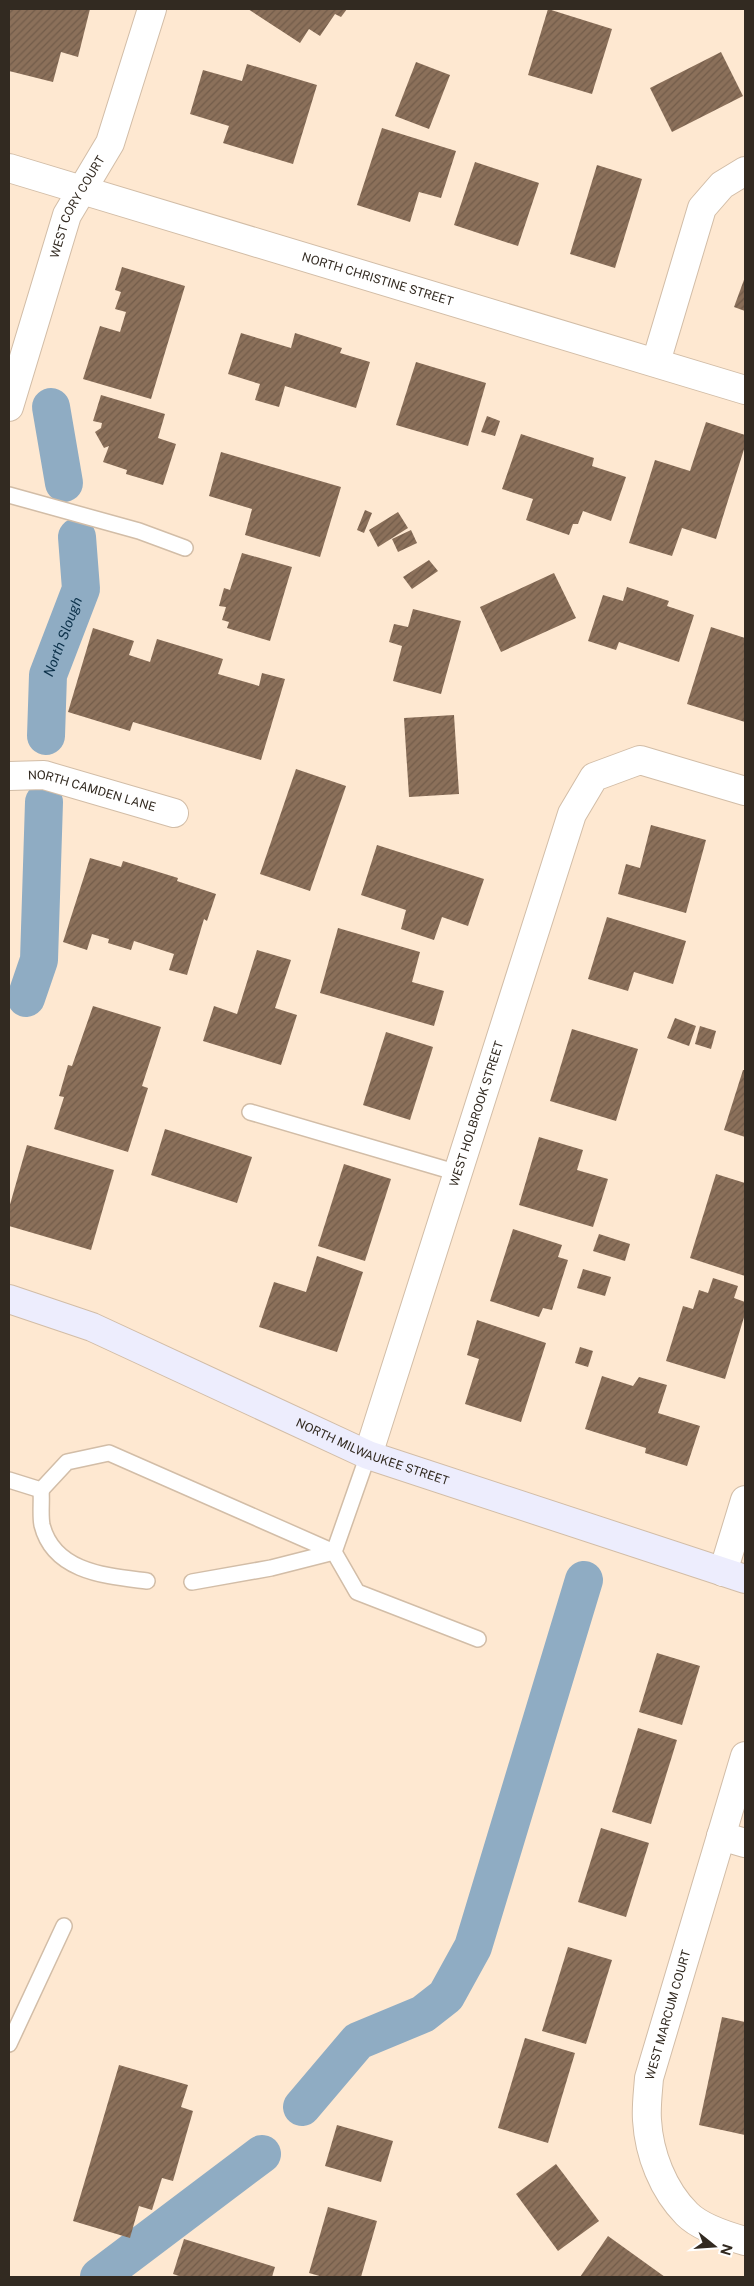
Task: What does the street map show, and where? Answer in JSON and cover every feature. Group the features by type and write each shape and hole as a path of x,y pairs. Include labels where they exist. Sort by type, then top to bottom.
{"main road":[{"name":"NORTH MILWAUKEE STREET","path":"9,1299 92,1327 368,1455 734,1575"}],"street":[{"name":"WEST CORY COURT","path":"9,407 67,215 110,143 152,9"},
{"name":"NORTH CHRISTINE STREET","path":"9,168 745,390"},
{"path":"656,362 702,208 722,185 745,172"},
{"name":"WEST HOLBROOK STREET","path":"368,1455 572,814 594,777 640,760 745,791"},
{"name":"NORTH CAMDEN LANE","path":"9,776 44,774 174,813"},
{"path":"734,1575 745,1500"},
{"name":"WEST MARCUM COURT","path":"745,1756 733,1840 649,2078 647,2120 653,2156 667,2188 688,2215 724,2236 745,2241"}],"lane":[{"path":"9,495 139,531 185,548"},
{"path":"250,1112 458,1173"},
{"path":"148,1581 96,1574 69,1563 51,1545 42,1525 41,1490 67,1462 109,1453 334,1552 357,1592 478,1638"},
{"path":"334,1552 368,1455"},
{"path":"9,1480 41,1490"},
{"path":"192,1582 272,1568 334,1552"},
{"path":"9,2044 64,1926"}],"building":[{"path":"9,9 90,9 78,57 61,52 53,82 9,71"},
{"path":"248,9 347,9 341,17 335,14 320,36 309,29 300,43"},
{"path":"548,9 612,29 592,94 528,75"},
{"path":"721,52 743,96 672,132 650,88"},
{"path":"416,62 450,75 429,129 395,116"},
{"path":"247,64 317,85 293,164 223,143 229,126 190,114 203,70 242,81"},
{"path":"382,128 456,151 441,198 419,192 410,222 357,205"},
{"path":"475,162 539,183 518,246 454,225"},
{"path":"597,165 642,179 615,268 570,254"},
{"path":"122,267 185,286 151,399 83,379 100,326 120,332 126,312 115,309 121,292 115,290"},
{"path":"745,277 745,311 734,307"},
{"path":"241,333 291,348 295,333 342,348 340,353 370,362 356,408 285,386 279,407 255,400 260,384 228,374"},
{"path":"416,362 486,383 468,446 396,425"},
{"path":"101,395 165,414 158,438 176,444 163,485 126,474 127,470 103,462 109,446 104,448 95,432 101,428 102,423 93,421"},
{"path":"487,416 500,421 495,436 481,432"},
{"path":"706,422 745,435 745,446 716,539 682,528 672,556 629,543 655,460 690,471"},
{"path":"521,434 594,458 592,466 626,477 611,521 583,511 578,524 573,524 569,535 526,520 533,499 502,489"},
{"path":"221,452 341,487 320,557 245,535 252,509 209,496"},
{"path":"365,510 372,513 364,533 357,530"},
{"path":"398,512 408,528 378,547 369,530"},
{"path":"411,530 417,543 398,552 392,539"},
{"path":"242,553 292,567 270,641 227,628 229,622 222,620 226,607 219,606 224,588 230,590"},
{"path":"429,560 438,571 412,589 403,577"},
{"path":"554,573 576,618 501,652 480,607"},
{"path":"627,587 669,601 667,606 694,615 679,662 619,642 616,650 588,641 603,595 623,601"},
{"path":"413,609 461,621 441,694 393,681 402,646 389,642 394,624 408,627"},
{"path":"711,627 745,638 745,722 687,704"},
{"path":"93,628 134,641 129,655 150,662 157,639 223,659 218,674 259,686 262,673 285,679 261,760 133,722 130,731 68,712"},
{"path":"454,715 459,794 409,797 404,718"},
{"path":"296,769 346,786 310,891 260,874"},
{"path":"651,825 706,840 686,913 618,894 626,864 640,868"},
{"path":"377,845 484,879 468,926 442,917 434,940 401,929 406,910 361,895"},
{"path":"90,858 121,867 123,861 178,878 177,881 216,894 207,921 204,919 187,975 169,970 174,954 134,941 131,950 108,943 109,939 92,934 87,950 63,942"},
{"path":"607,917 686,941 673,984 634,972 628,991 588,979"},
{"path":"338,928 420,952 412,982 444,991 434,1026 320,993"},
{"path":"257,950 291,960 275,1008 297,1015 281,1065 203,1041 214,1006 237,1014"},
{"path":"93,1006 161,1027 142,1086 148,1088 128,1152 54,1129 64,1097 59,1096 68,1065 72,1066"},
{"path":"675,1018 696,1026 689,1046 667,1038"},
{"path":"700,1026 716,1031 711,1049 695,1044"},
{"path":"572,1029 638,1049 616,1121 550,1101"},
{"path":"386,1032 433,1047 410,1120 363,1105"},
{"path":"743,1070 745,1070 745,1137 724,1130"},
{"path":"165,1129 252,1157 237,1203 151,1175"},
{"path":"539,1137 583,1150 577,1170 608,1179 593,1227 519,1205"},
{"path":"27,1145 114,1170 91,1250 9,1226 9,1208"},
{"path":"344,1164 391,1179 365,1261 318,1246"},
{"path":"716,1174 745,1183 745,1276 690,1258"},
{"path":"513,1229 562,1245 558,1257 568,1260 552,1310 543,1308 539,1317 490,1301"},
{"path":"599,1234 630,1244 625,1261 593,1251"},
{"path":"317,1256 363,1272 337,1352 259,1327 274,1282 306,1292"},
{"path":"583,1269 611,1277 605,1296 577,1288"},
{"path":"713,1278 738,1286 734,1298 745,1302 745,1314 725,1379 666,1361 683,1306 693,1309 699,1290 708,1293"},
{"path":"477,1320 546,1343 521,1422 465,1404 479,1359 467,1355"},
{"path":"580,1347 593,1351 588,1367 575,1363"},
{"path":"602,1376 633,1386 639,1377 667,1385 658,1413 700,1426 687,1466 645,1453 646,1448 585,1429"},
{"path":"657,1653 700,1666 682,1725 639,1712"},
{"path":"638,1728 677,1740 651,1824 612,1812"},
{"path":"601,1828 649,1843 626,1917 578,1902"},
{"path":"568,1947 612,1960 586,2044 542,2031"},
{"path":"722,2017 745,2022 745,2135 699,2125"},
{"path":"525,2038 575,2053 548,2143 498,2128"},
{"path":"119,2065 188,2085 181,2107 193,2111 173,2181 162,2178 152,2210 139,2206 130,2238 73,2221"},
{"path":"337,2125 393,2141 381,2182 325,2166"},
{"path":"556,2164 599,2221 558,2251 516,2194"},
{"path":"328,2207 377,2221 361,2277 323,2277 309,2273"},
{"path":"608,2236 665,2277 580,2277"},
{"path":"184,2239 275,2267 272,2277 182,2277 173,2274"}],"waterway":[{"name":"North Slough","path":"51,407 64,483"},
{"name":"North Slough","path":"46,736 48,675 81,589 77,537"},
{"name":"North Slough","path":"26,998 39,960 44,802"},
{"path":"302,2107 358,2041 423,2014 446,1996 473,1947 584,1580"},
{"path":"99,2277 262,2154"}]}
